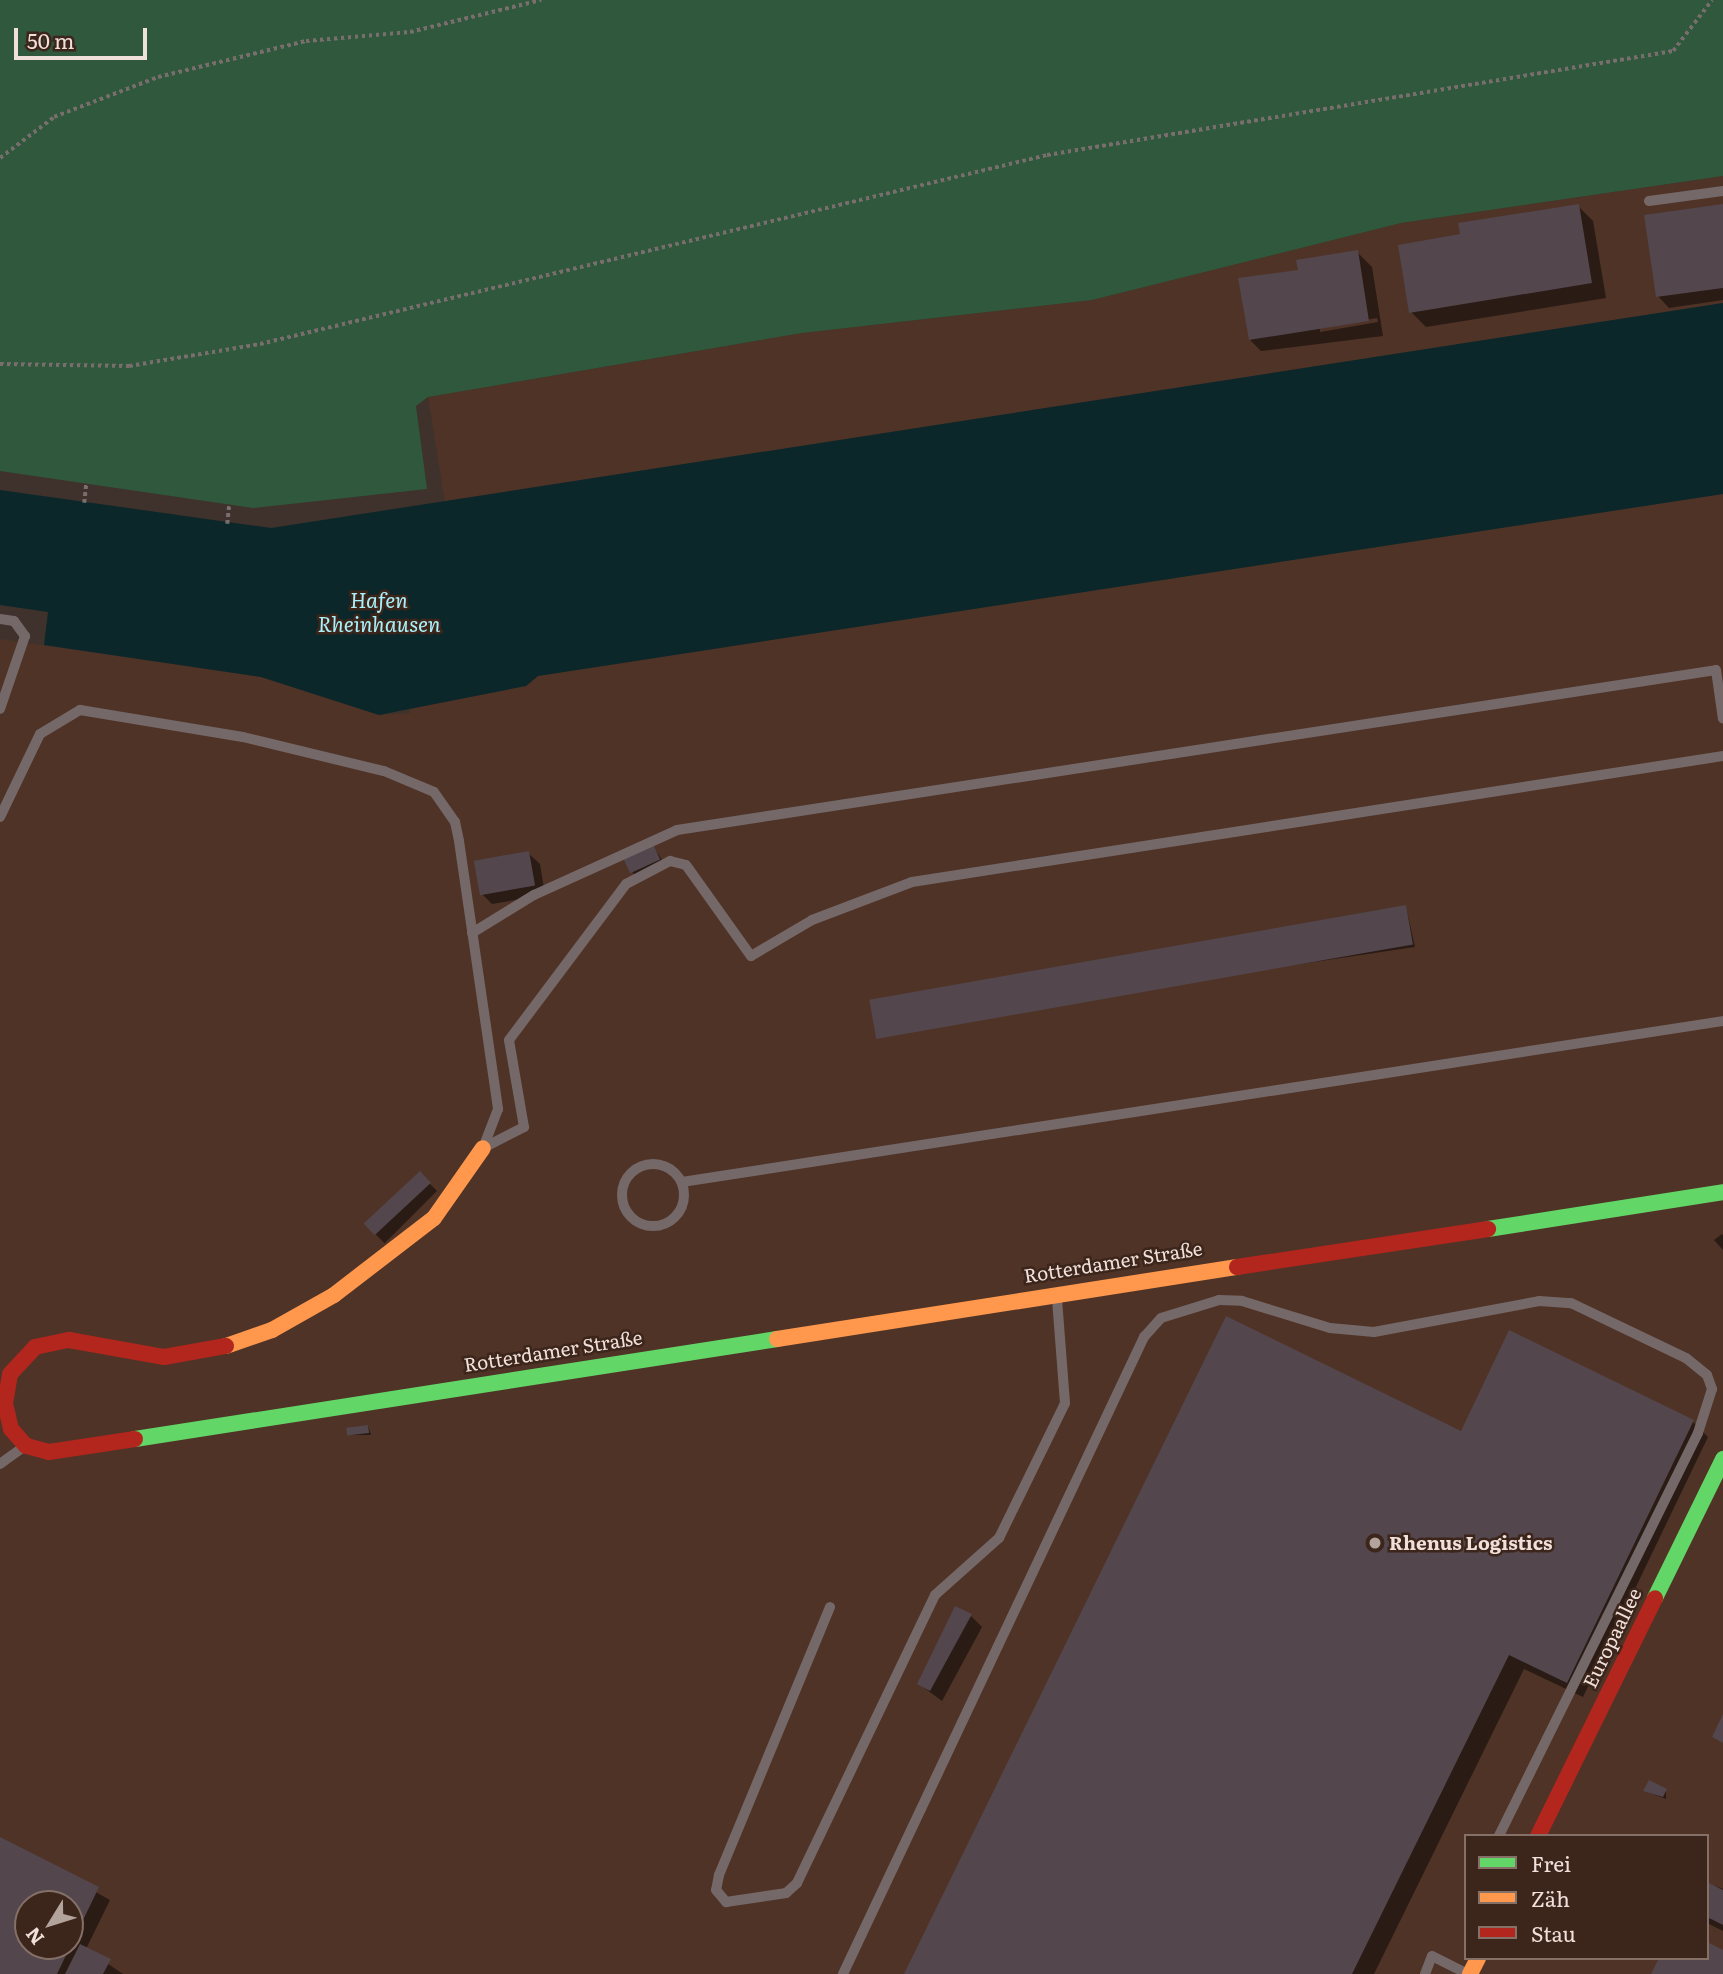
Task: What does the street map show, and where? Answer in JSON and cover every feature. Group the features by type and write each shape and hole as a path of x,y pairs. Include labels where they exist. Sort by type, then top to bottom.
{"street":[{"path":"26,1446 10,1429 5,1403 10,1374 25,1354 69,1340 144,1357 192,1355 272,1330 334,1295 434,1219 483,1149"},
{"name":"Rotterdamer Straße","path":"26,1446 49,1452 1056,1292 1723,1192"},
{"name":"Europaallee","path":"1539,1834 1723,1459"}],"lane":[{"path":"1649,201 1723,191"},
{"path":"0,619 14,621 25,636 0,709"},
{"path":"472,933 534,895 677,830 1716,670 1723,719"},
{"path":"0,817 40,734 69,712 119,713 282,746 384,771 434,792 455,822 498,1110 483,1149"},
{"path":"483,1149 524,1127 509,1040 625,884 670,861 686,865 751,956 812,920 912,882 1723,756"},
{"path":"682,1182 1723,1021"},
{"path":"643,1165 667,1167 682,1182 683,1203 665,1224 643,1224 625,1209 623,1183 643,1165"},
{"path":"831,1607 719,1875 716,1890 726,1902 786,1893 797,1883 935,1595 999,1538 1065,1404 1056,1292"},
{"path":"843,1974 1151,1326 1219,1300 1331,1328 1409,1326 1539,1301 1571,1303 1686,1358 1707,1375 1712,1389 1698,1433 1500,1834"},
{"path":"0,1464 26,1446"},
{"path":"1424,1974 1432,1956 1469,1974"}],"path":[{"path":"0,159 54,117 158,77 306,41 411,32 541,0"},
{"path":"0,364 128,366 260,344 1047,155 1673,51 1712,0"},
{"path":"83,502 86,484"},
{"path":"227,524 229,505"}],"shaded area":[{"path":"1723,176 1723,303 445,502 428,397 802,333 1092,300 1401,223"},
{"path":"1723,490 1723,1974 0,1974 0,639 261,677 379,715 410,713 409,704 526,686 538,676"}],"green space":[{"path":"0,0 1723,0 1723,176 1401,223 1092,300 802,333 428,397 416,406 427,489 253,508 0,471"}],"water":[{"name":"Hafen Rheinhausen","path":"1723,303 1723,494 538,676 526,686 379,715 261,677 44,645 48,612 0,605 0,490 271,528"}],"building":[{"path":"1579,204 1592,283 1409,313 1398,245 1460,234 1458,223"},
{"path":"1723,204 1723,288 1656,297 1644,215"},
{"path":"1358,250 1369,321 1249,340 1238,278 1298,270 1296,260"},
{"path":"653,844 660,859 630,873 623,858"},
{"path":"529,851 535,885 480,895 474,861"},
{"path":"1406,905 1413,944 876,1039 869,1000"},
{"path":"420,1171 431,1183 375,1235 364,1224"},
{"name":"Rhenus Logistics","path":"1226,1316 1461,1431 1509,1330 1694,1420 1567,1683 1509,1655 1352,1974 904,1974"},
{"path":"368,1425 369,1433 347,1436 346,1428"},
{"path":"955,1606 972,1614 930,1691 917,1684"},
{"path":"1723,1714 1723,1743 1712,1737"},
{"path":"1649,1780 1667,1789 1663,1797 1643,1791"},
{"path":"0,1837 99,1887 84,1918 84,1890 14,1890 14,1960 64,1960 57,1974 0,1974"},
{"path":"1709,1883 1723,1890 1723,1925 1709,1918"},
{"path":"1709,1943 1723,1950 1723,1974 1651,1974 1658,1960 1709,1960"},
{"path":"84,1946 111,1959 103,1974 65,1974 72,1960 84,1960"}],"traffic: fast":[{"path":"1488,1229 1723,1192"},
{"path":"135,1439 777,1339"},
{"path":"1655,1598 1723,1459"}],"traffic: slow":[{"path":"226,1346 272,1330 334,1295 434,1218 483,1148"},
{"path":"777,1339 1237,1267"},
{"path":"1470,1974 1477,1960"}],"traffic: jam":[{"path":"1237,1267 1488,1229"},
{"path":"135,1439 49,1452 26,1446 11,1429 5,1403 10,1374 35,1347 69,1340 164,1357 226,1346"},
{"path":"1539,1834 1655,1598"}],"place":[{"name":"Rhenus Logistics","path":"1375,1543"}]}
